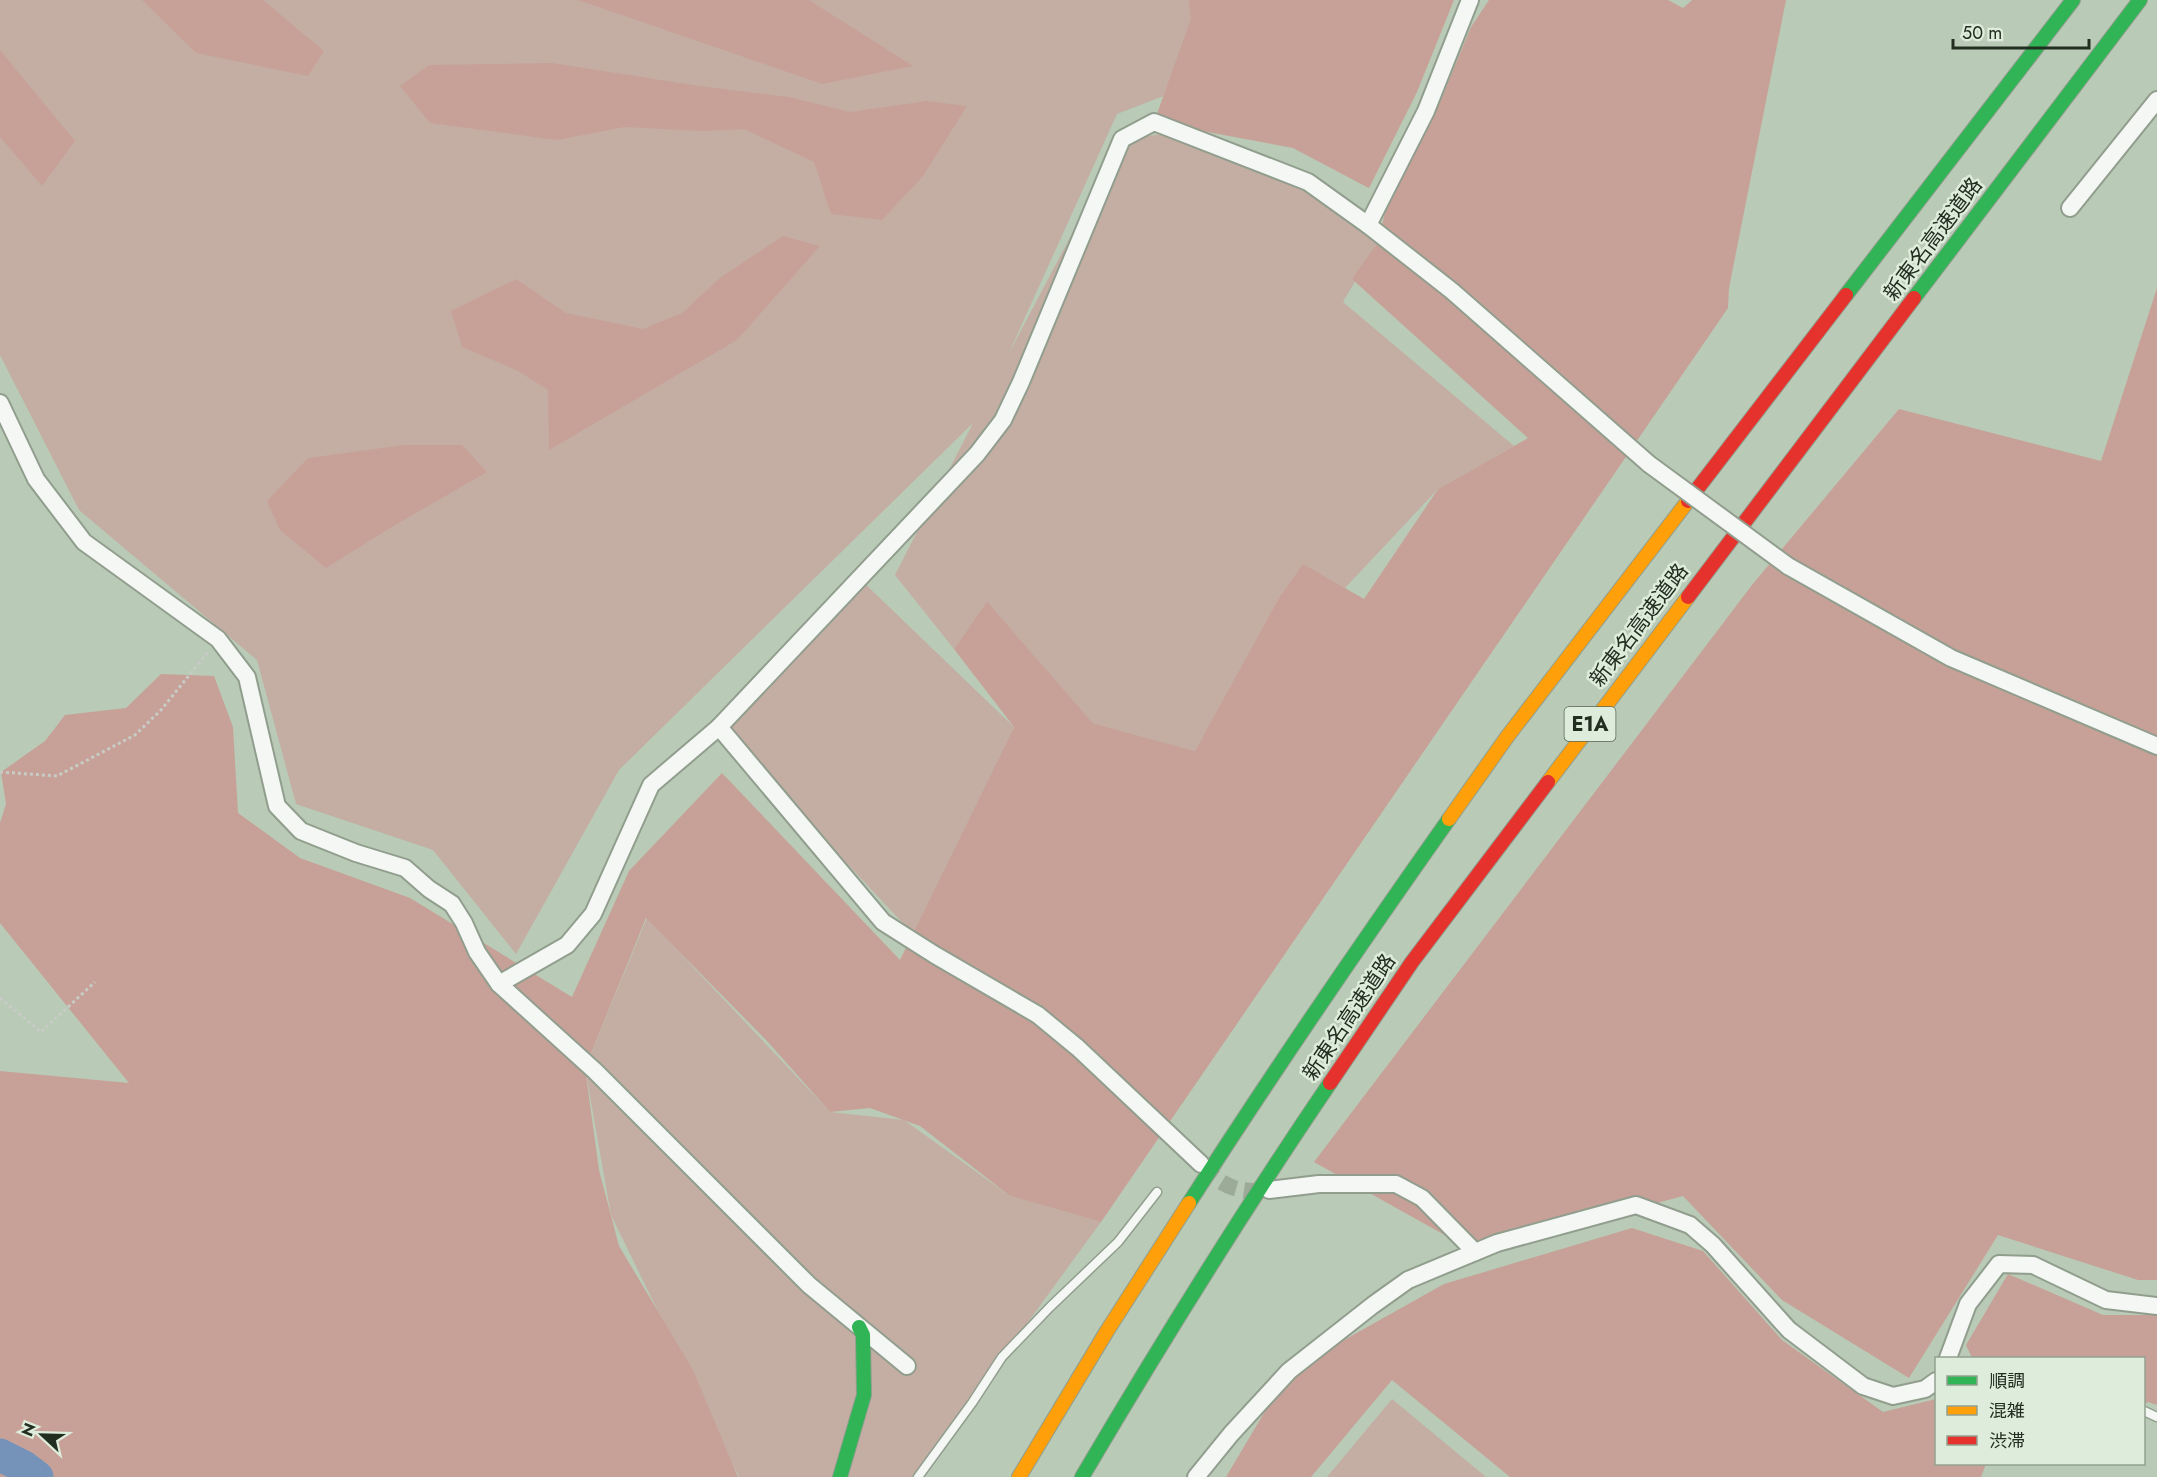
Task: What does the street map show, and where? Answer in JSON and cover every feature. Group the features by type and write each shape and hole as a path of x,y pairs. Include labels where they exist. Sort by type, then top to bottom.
{"main road":[{"name":"新東名高速道路","path":"1019,1477 1107,1331 1244,1117 1366,937 1494,756 2073,0"},
{"name":"新東名高速道路","path":"1082,1477 1152,1358 1287,1146 1412,962 2140,0"},
{"path":"840,1477 864,1395 863,1335 859,1327"}],"street":[{"path":"1368,225 1426,111 1470,0"},
{"path":"2070,208 2157,99"},
{"path":"499,984 567,945 593,914 651,785 719,727 977,454 1003,420 1122,139 1154,122 1308,182 1368,225 1452,291 1649,464 1788,566 1951,658 2157,746"},
{"path":"0,403 36,479 84,542 218,639 247,676 277,806 301,831 356,853 405,868 429,890 452,904 464,923 477,952 499,984 596,1071 809,1285 907,1366"},
{"path":"719,727 883,922 1038,1015 1078,1048 1201,1164"},
{"path":"1269,1190 1319,1184 1396,1184 1422,1198 1475,1252"},
{"path":"1196,1477 1231,1434 1289,1371 1373,1305 1408,1281 1497,1243 1636,1205 1690,1225 1713,1245 1789,1330 1863,1386 1893,1396 1925,1389 1935,1382"},
{"path":"1948,1357 1968,1304 1999,1264 2033,1265 2106,1300 2157,1306"}],"lane":[{"path":"918,1477 972,1403 1002,1357 1118,1242 1157,1192"}],"path":[{"path":"0,772 57,776 135,735 161,710 218,639"},
{"path":"0,998 41,1032 95,982"}],"shaded area":[{"path":"0,0 1443,0 1369,188 1182,89 1117,114 1008,355 1122,139 1180,132 1308,182 1379,241 1343,302 1514,446 1438,489 1345,588 1303,565 1195,751 1093,723 987,601 954,649 895,575 973,423 619,770 516,954 433,850 296,804 257,660 79,510 0,355"},
{"path":"142,0 263,0 324,51 308,76 196,53"},
{"path":"578,0 809,0 913,66 822,84"},
{"path":"1189,0 1454,0 1417,92 1369,188 1293,148 1154,122 1191,19"},
{"path":"1489,0 1668,0 1683,8 1692,0 1786,0 1729,288 1728,308 1101,1222 1010,1196 920,1126 870,1108 830,1112 767,1041 646,918 585,1068 599,1170 619,1246 693,1370 738,1477 0,1477 0,1071 129,1083 0,923 0,823 6,804 1,772 45,741 65,715 126,708 161,674 214,676 233,727 238,813 300,858 410,898 572,997 629,871 722,773 900,960 1014,727 954,649 987,601 1093,723 1195,751 1279,598 1303,564 1364,599 1438,489 1528,438 1352,279 1379,241 1386,206 1439,104 1471,27"},
{"path":"0,50 75,141 42,186 0,137"},
{"path":"552,63 699,86 789,97 850,112 927,101 967,106 923,176 882,220 831,214 814,162 744,129 703,131 625,127 557,140 430,123 400,86 429,65"},
{"path":"783,236 820,246 737,340 549,450 548,390 518,371 462,347 451,311 516,279 566,313 643,329 682,313 721,277"},
{"path":"2157,288 2157,1280 2138,1280 1998,1235 1909,1378 1782,1300 1683,1196 1475,1252 1314,1162 1752,585 1899,409 2101,461"},
{"path":"404,445 462,445 487,472 326,568 280,530 267,501 308,458"},
{"path":"859,578 1014,727 913,934 719,727"},
{"path":"647,918 830,1112 904,1120 1010,1196 1101,1222 915,1477 739,1477 611,1215 585,1068"},
{"path":"1632,1228 1703,1251 1782,1340 1883,1412 1935,1399 1935,1465 1986,1465 1981,1477 1510,1477 1392,1380 1311,1477 1226,1477 1289,1371 1444,1284"},
{"path":"2008,1274 2103,1315 2157,1315 2157,1405 2148,1402 2145,1404 2145,1357 1972,1357 1966,1345"},
{"path":"1392,1399 1486,1477 1327,1477"}],"waterway":[{"path":"0,1455 24,1467 37,1477"}],"tunnel":[{"path":"1203,1167 1223,1183 1237,1189 1263,1191"}],"traffic: fast":[{"path":"1846,295 2073,0"},
{"path":"1914,298 2140,0"},
{"path":"1189,1203 1317,1009 1449,819"},
{"path":"1082,1477 1203,1278 1330,1083"},
{"path":"840,1477 864,1395 863,1335 859,1327"}],"traffic: slow":[{"path":"1449,819 1507,737 1688,501"},
{"path":"1548,782 1688,597"},
{"path":"1019,1477 1107,1331 1189,1203"}],"traffic: jam":[{"path":"1688,501 1846,295"},
{"path":"1688,597 1914,298"},
{"path":"1330,1083 1412,962 1548,782"}]}
